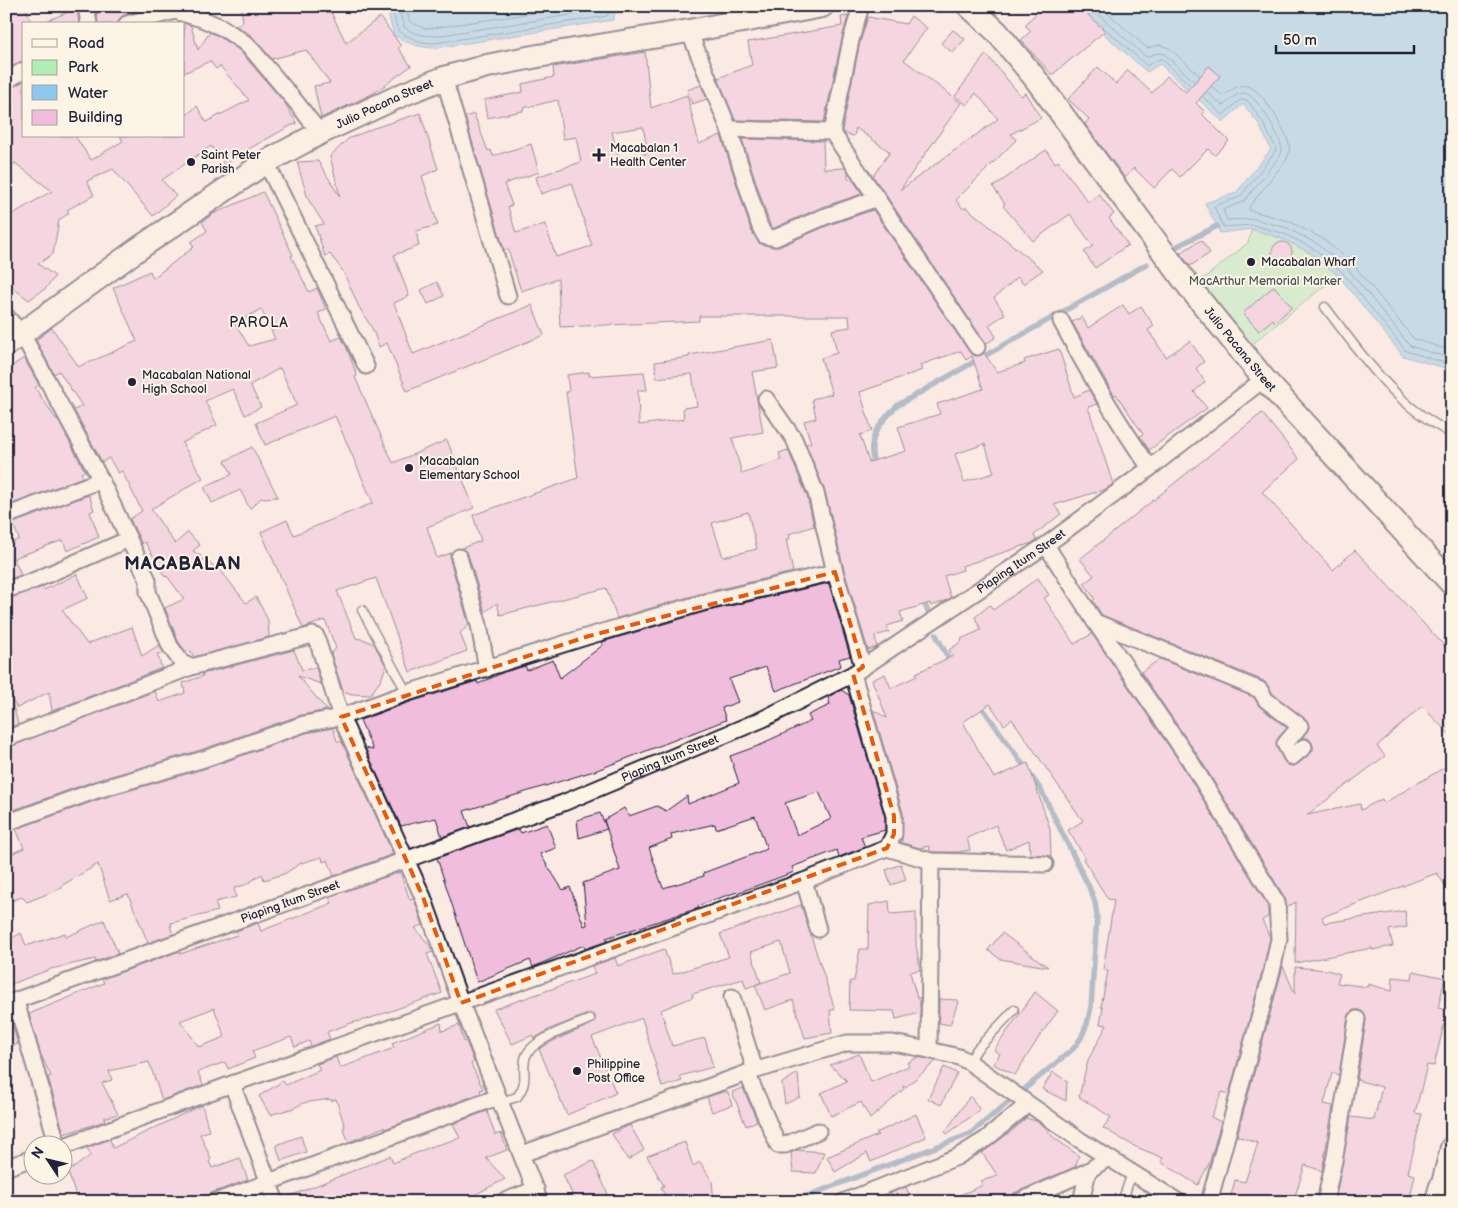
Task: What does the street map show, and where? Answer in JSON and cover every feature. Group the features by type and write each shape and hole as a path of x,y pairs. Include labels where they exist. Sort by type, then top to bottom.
{"street":[{"path":"86,6 88,22"},
{"name":"Julio Pacana Street","path":"14,340 138,248 266,162 320,133 404,94 444,78 529,57 689,31 822,6"},
{"path":"861,6 851,40 832,132 977,347"},
{"name":"Julio Pacana Street","path":"969,6 997,32 1025,65 1190,288 1264,379 1452,584"},
{"path":"133,22 174,9 223,28 245,43 320,133"},
{"path":"689,31 729,129 760,227 765,236 775,238 826,216 878,198"},
{"path":"6,81 22,71"},
{"path":"444,78 508,296"},
{"path":"729,129 832,132"},
{"path":"266,162 366,366"},
{"path":"6,316 14,340 101,480 148,580 149,596 170,646 182,663 191,666"},
{"path":"1060,321 1080,358 1150,468"},
{"name":"Piaping Itum Street","path":"11,1003 563,803 763,719 858,670 1046,545 1150,468 1264,379"},
{"path":"766,399 794,439 812,484 894,816 894,834 887,848"},
{"path":"6,516 101,480"},
{"path":"6,590 33,581 129,539"},
{"path":"1046,545 1095,622 1188,759 1277,903 1279,938 1272,971 1209,1202"},
{"path":"459,557 479,625 487,669"},
{"path":"6,823 97,790 204,759 304,724 341,717 407,693 589,636 702,603 835,572"},
{"path":"1095,622 1260,690 1266,700 1300,726 1285,744 1292,756 1304,746"},
{"path":"6,739 191,666 315,635 318,639 341,717 423,897 460,1003 538,1195 502,1202"},
{"path":"72,1143 232,1084 804,881 887,848 931,861 1046,864"},
{"path":"929,1050 931,861"},
{"path":"804,881 818,929"},
{"path":"732,997 751,1072 778,1145 785,1145 818,1131"},
{"path":"11,1003 55,1136"},
{"path":"1325,1202 1335,1156 1357,1019"},
{"path":"522,1154 751,1072 847,1043 893,1043 929,1050 969,1062 1108,1158 1179,1202"},
{"path":"232,1084 276,1202"},
{"path":"215,1202 499,1099"},
{"path":"843,1202 957,1157 986,1139 1026,1103"},
{"path":"1444,1194 1452,1148"},
{"path":"1018,1202 1088,1171 1108,1158"},
{"path":"6,1168 22,1162"},
{"path":"1082,1202 1088,1171"}],"lane":[{"path":"1325,307 1381,377 1405,402 1452,434"},
{"path":"362,610 407,693"},
{"path":"969,1062 978,1049 1014,1010"},
{"path":"499,1099 517,1097 524,1087 525,1059 529,1050 541,1040 590,1019"},
{"path":"1122,1202 1132,1173"}],"highlighted area":[{"path":"835,572 863,667 853,674 894,816 894,834 887,848 461,1003 423,897 341,717 589,636"}],"green space":[{"name":"MacArthur Memorial Marker","path":"1252,229 1283,239 1312,254 1338,275 1251,345 1198,283 1248,243"}],"water":[{"path":"386,6 617,6 613,20 436,48 414,44 394,35"},
{"path":"1072,6 1452,6 1452,370 1403,356 1338,275 1312,254 1283,239 1252,229 1220,233 1205,203 1236,193 1271,149 1258,123 1243,104 1223,122 1160,64 1147,72"}],"building":[{"path":"6,6 26,6 30,22 22,22 22,62 6,70"},
{"path":"96,6 157,6 124,15 119,22 98,22"},
{"path":"241,6 328,6 346,43 380,17 401,46 398,48 411,66 374,93 321,118 314,86 330,83 306,50 272,59 252,36 235,25 243,22"},
{"path":"1043,6 1079,6 1105,31 1052,75 1021,40 1031,31 1025,25"},
{"path":"77,8 79,22 45,22"},
{"path":"848,16 824,122 735,120 718,78 752,65 748,42 842,26 841,17"},
{"path":"911,16 927,28 904,60 961,103 900,190 998,119 976,93 967,105 955,96 986,54 1021,96 1025,93 1041,118 1011,134 1016,140 956,200 962,208 967,208 1043,270 1023,284 1018,277 994,298 1005,314 989,325 996,337 986,344 873,176 890,152 856,128 854,136 845,134 842,130 860,42 868,17 906,24"},
{"path":"185,23 191,26 198,50 210,32 239,50 284,102 297,124 245,151 225,165 211,146 162,180 176,196 153,216 113,169 87,181 94,195 67,210 69,213 59,220 53,254 38,264 55,276 46,288 29,300 6,283 6,218 52,191 15,163 6,170 6,106 16,101 6,90 22,82 22,138 76,138 91,160 123,141 121,138 185,138 185,116 197,106 206,122 249,100 220,66 216,69 210,61 185,73"},
{"path":"953,30 965,39 953,53 941,43"},
{"path":"645,52 651,108 687,95 699,144 721,135 751,230 759,243 779,247 829,225 873,210 970,353 977,356 984,353 997,372 1025,363 1024,360 1059,349 1074,397 1089,390 1097,404 1088,407 1113,484 1106,489 1054,505 1061,514 1034,535 1036,540 1032,543 962,566 963,570 944,576 951,598 931,606 930,603 900,612 903,621 887,626 889,632 875,636 877,647 868,650 844,570 825,491 806,444 811,443 804,421 816,418 812,399 832,394 821,358 837,353 832,330 850,327 849,316 699,316 699,321 560,327 558,279 521,291 508,249 504,250 465,117 474,114 488,151 491,150 493,156 531,144 539,172 504,184 512,205 508,207 516,233 545,224 556,257 592,246 572,183 541,194 536,177 581,162 576,137 563,139 558,100 523,108 523,111 487,118 484,100 523,92 522,84 554,77 553,67","holes":["643,127 648,153 619,159 612,132","961,351 966,360 972,356 983,389 937,404 940,414 898,427 906,451 869,462 860,435 872,431 860,392 922,370 920,365","985,444 994,473 964,482 955,454"]},
{"path":"1209,66 1220,76 1196,103 1205,112 1202,114 1229,141 1215,155 1208,149 1180,177 1172,169 1154,188 1134,168 1125,178 1085,124 1089,119 1068,99 1098,67 1116,84 1128,70 1152,93 1167,76 1186,92"},
{"path":"701,85 707,99 692,104 687,90"},
{"path":"420,113 438,169 422,176 438,225 416,231 419,246 394,255 409,296 394,303 413,354 532,305 544,335 407,391 387,343 379,347 373,330 359,307 343,271 330,254 325,256 315,226 324,224 308,199 297,162 318,161 340,197 330,156 348,139 374,128"},
{"path":"742,139 823,141 824,169 845,168 848,172 848,179 853,180 862,194 822,207 771,228"},
{"path":"1046,150 1055,163 1058,161 1088,202 1099,194 1114,214 1109,218 1128,245 1095,268 1084,252 1093,246 1070,214 1033,241 1003,206 1005,204 993,187"},
{"path":"263,192 309,292 317,288 326,309 318,313 331,341 341,337 346,346 357,376 355,377 393,463 447,440 474,508 427,527 437,558 451,553 450,560 469,625 460,633 467,651 410,672 376,578 337,591 356,638 374,644 386,666 381,680 370,695 352,694 343,691 331,654 336,648 325,620 303,628 261,532 287,520 294,535 373,503 335,416 265,445 256,423 297,405 280,368 250,385 261,407 245,415 233,389 205,401 217,425 182,443 203,478 151,509 175,544 188,532 200,545 193,551 201,556 193,564 204,559 222,572 246,603 256,597 268,620 269,637 194,657 191,651 186,652 178,641 165,608 184,599 167,576 165,577 145,542 142,544 130,519 142,511 122,471 118,473 109,458 102,462 74,410 82,406 59,371 54,374 36,340 52,328 79,367 137,341 113,288 150,271 153,278 194,247 191,242 207,231 202,222 213,214","holes":["261,309 275,339 249,346 235,324"]},
{"path":"1201,240 1210,253 1190,266 1180,253"},
{"path":"1282,242 1289,245 1292,252 1289,259 1282,262 1275,259 1272,252 1275,245"},
{"path":"437,282 444,296 428,304 421,290"},
{"path":"1274,286 1292,307 1275,322 1273,319 1259,331 1243,313"},
{"path":"1123,305 1129,314 1141,306 1154,326 1148,330 1166,357 1190,341 1204,362 1196,368 1205,382 1194,392 1207,408 1149,450 1140,436 1143,434 1116,394 1114,395 1072,322 1082,317 1088,328"},
{"path":"773,340 778,368 752,372 763,432 732,438 742,474 781,460 779,453 788,450 807,496 814,526 789,534 790,539 786,539 793,572 699,594 617,618 606,588 500,615 497,603 485,612 468,554 462,548 481,541 473,515 578,478 566,392 569,392 567,375 589,372 589,376 644,372 647,390 638,390 639,425 684,419 683,408 697,406 692,374 656,378 655,362 689,357 689,355","holes":["748,512 757,549 723,557 712,523"]},
{"path":"24,358 39,385 35,388 57,419 85,471 81,473 83,477 7,506 6,370"},
{"path":"1262,413 1299,459 1262,492 1333,570 1355,550 1452,654 1452,737 1422,706 1377,746 1385,756 1307,815 1360,804 1361,810 1382,799 1384,803 1452,763 1452,897 1437,873 1322,917 1324,923 1405,911 1407,927 1389,930 1393,946 1372,950 1372,948 1295,963 1296,902 1287,907 1285,898 1197,754 1141,672 1160,659 1254,697 1260,707 1287,728 1278,738 1276,744 1288,765 1294,766 1298,764 1313,751 1311,741 1308,738 1302,738 1309,728 1308,722 1273,694 1264,681 1102,615 1093,601 1095,599 1084,583 1094,576 1080,559"},
{"path":"252,447 278,497 261,498 250,509 240,490 212,503 204,487 232,474 225,461"},
{"path":"89,495 94,510 90,512 99,537 67,551 63,540 14,558 21,575 6,580 6,540 9,544 19,539 13,523"},
{"path":"77,574 88,598 62,610 87,644 132,627 142,656 159,645 164,653 157,654 162,668 52,711 49,692 17,708 11,698 18,724 6,729 6,697 10,696 6,690 6,599 43,587 44,590"},
{"path":"1038,578 1049,595 1044,598 1074,644 1092,634 1181,764 1268,906 1268,917 1262,920 1270,938 1263,969 1229,1094 1222,1092 1211,1117 1221,1122 1210,1161 1198,1185 1161,1162 1163,1158 1134,1146 1103,1128 1111,1117 1079,1097 1088,1060 1107,1025 1100,1024 1103,1008 1101,1007 1108,971 1103,970 1114,900 1108,899 1083,859 1085,858 1068,830 1083,821 1012,719 1004,725 990,704 963,722 994,778 1028,763 1050,829 1051,856 1030,854 1029,840 1006,850 996,825 967,838 970,850 932,852 929,846 920,848 902,843 903,813 873,710 887,718 872,680 885,674 891,688 917,676 916,673 953,656 949,650 962,641 961,639 981,630 975,617 990,605 993,610"},
{"path":"829,583 850,656 839,659 841,666 776,691 766,667 729,679 738,702 722,708 726,720 597,770 464,811 470,827 442,837 436,818 401,826 365,748 373,750 360,720 410,702 477,681 478,684 504,672 525,666 527,670 553,660 560,678 603,645 602,642 704,612"},
{"path":"294,650 302,670 316,668 321,684 298,676 327,710 301,715 201,750 94,781 8,812 6,807 6,748 155,691 159,702 185,693 183,683 203,676 202,674"},
{"path":"841,690 849,695 885,817 885,830 861,837 865,847 839,857 837,850 792,867 794,872 713,900 698,906 699,908 606,938 608,941 585,949 584,945 533,967 530,960 477,982 437,858 519,829 521,833 547,824 556,848 540,854 563,890 570,887 584,926 587,925 583,883 620,870 604,820 624,808 629,816 657,806 666,811 687,796 688,804 739,783 730,756 766,743 811,721 808,715 830,705 828,697","holes":["819,792 831,819 797,835 785,803","755,816 767,849 703,873 704,876 663,888 649,848 672,839 671,834 715,824 716,829"]},
{"path":"333,728 337,741 342,742 393,854 334,876 328,860 323,862 322,857 301,863 284,874 264,880 262,874 245,885 234,888 236,897 215,902 218,911 171,923 172,926 170,926 173,934 148,943 128,894 110,900 98,864 61,886 62,888 27,902 22,897 6,903 6,856 24,848 16,829 100,799 207,768 306,733"},
{"path":"600,813 607,829 579,838 577,820"},
{"path":"901,864 906,880 891,885 886,870"},
{"path":"400,872 410,900 414,899 423,925 415,928 433,952 427,954 442,993 327,1032 330,1039 311,1046 309,1041 295,1047 291,1037 252,1051 255,1058 228,1069 225,1062 198,1072 203,1085 162,1100 149,1062 109,1071 112,1080 102,1083 118,1114 104,1118 105,1121 64,1134 48,1077 51,1076 41,1055 29,1014 104,983 102,979 180,951 180,954 237,935 236,931 258,923 261,931 332,903 329,897","holes":["214,1008 225,1037 199,1047 180,1021"]},
{"path":"889,901 890,914 916,912 916,945 920,968 920,970 910,972 917,998 920,998 920,1013 896,1019 894,1011 849,1010 850,981 854,981 860,949 868,949 869,905"},
{"path":"801,905 835,1010 830,1010 832,1033 805,1038 793,1000 765,1010 755,985 746,988 743,979 692,994 693,997 661,1010 672,1046 705,1038 713,1067 680,1076 682,1081 662,1087 642,1018 592,1037 616,1093 567,1115 539,1049 592,1024 595,1016 588,1014 550,1029 534,1039 533,1035 512,1044 494,1009 595,974 592,966 615,958 618,966 664,949 673,974 729,957 720,934","holes":["781,942 790,973 755,985 761,982 751,952"]},
{"path":"104,920 118,953 96,962 95,959 51,969 6,986 6,942 21,933 26,946 65,933 66,937"},
{"path":"1002,933 1048,967 1000,959 988,950"},
{"path":"1283,966 1295,994 1295,967 1327,970 1340,974 1337,983 1368,987 1368,984 1392,991 1393,977 1412,979 1413,971 1445,978 1438,1008 1452,1011 1448,1025 1444,1024 1434,1066 1427,1065 1415,1113 1422,1114 1408,1173 1415,1175 1409,1202 1335,1202 1351,1117 1374,1120 1382,1087 1357,1080 1366,1020 1363,1012 1358,1010 1353,1010 1348,1017 1339,1075 1332,1073 1324,1104 1333,1106 1322,1171 1305,1165 1293,1202 1240,1202 1230,1199 1235,1180 1245,1182 1258,1143 1237,1136"},
{"path":"1035,992 1058,1011 1015,1075 993,1064 1000,1054 994,1050"},
{"path":"939,999 958,1000 959,1004 950,1025 939,1023"},
{"path":"6,1013 9,1013 18,1044 6,1048"},
{"path":"441,1023 442,1031 459,1025 464,1042 466,1041 474,1062 471,1064 483,1089 480,1090 481,1093 385,1129 384,1127 349,1142 343,1128 345,1127 336,1099 303,1103 294,1108 270,1115 259,1096 283,1081 286,1085 320,1070 317,1064 336,1057 340,1068 394,1048 392,1043"},
{"path":"859,1054 871,1082 909,1066 907,1063 918,1057 936,1061 906,1087 903,1086 904,1089 870,1119 861,1102 831,1116 821,1093 847,1081 830,1065"},
{"path":"944,1067 957,1073 941,1105 928,1099"},
{"path":"1053,1072 1067,1081 1066,1101 1042,1089"},
{"path":"798,1073 800,1097 785,1104 782,1083"},
{"path":"743,1088 757,1121 746,1126 732,1092"},
{"path":"728,1092 732,1105 712,1112 707,1097"},
{"path":"970,1096 980,1110 947,1134 945,1132"},
{"path":"202,1105 209,1131 200,1134 211,1159 209,1161 212,1168 240,1158 248,1180 211,1193 206,1202 78,1202 72,1184 72,1169 91,1155 87,1148 110,1139 113,1148"},
{"path":"487,1111 495,1135 501,1133 507,1150 486,1158 505,1179 476,1194 450,1202 285,1202 285,1198 390,1156 393,1163 430,1147 460,1138 453,1124"},
{"path":"916,1114 926,1137 871,1162 867,1153 835,1172 827,1157 878,1135 876,1133"},
{"path":"1026,1118 1044,1126 1053,1137 1079,1156 1075,1167 1014,1193 1010,1197 1009,1202 944,1202 983,1185 981,1181 998,1176 982,1153"},
{"path":"630,1125 644,1150 628,1160 612,1134"},
{"path":"301,1136 306,1152 281,1161 276,1145"},
{"path":"685,1142 693,1166 700,1162 712,1181 714,1202 668,1202 661,1187 664,1186 647,1156"},
{"path":"797,1150 824,1152 816,1173 793,1172 791,1153"},
{"path":"593,1161 608,1194 592,1202 576,1202 563,1175"},
{"path":"906,1187 912,1202 895,1202 891,1193"}],"waterway":[{"path":"1172,249 1217,226"},
{"path":"875,466 872,448 876,432 885,418 898,405 1147,264"},
{"path":"923,599 928,612"},
{"path":"936,635 952,665"},
{"path":"791,1202 970,1134 1073,1049 1081,1038 1087,1024 1091,1007 1097,916 1095,902 1041,790 979,703"}],"place":[{"name":"Macabalan 1 Health Center","path":"599,155"},
{"name":"Saint Peter Parish","path":"191,162"},
{"name":"Macabalan Wharf","path":"1251,262"},
{"name":"Macabalan National High School","path":"132,382"},
{"name":"Macabalan Elementary School","path":"409,468"},
{"name":"Philippine Post Office","path":"577,1071"}],"district":[{"name":"PAROLA","path":"259,322"},
{"name":"MACABALAN","path":"183,564"}]}
